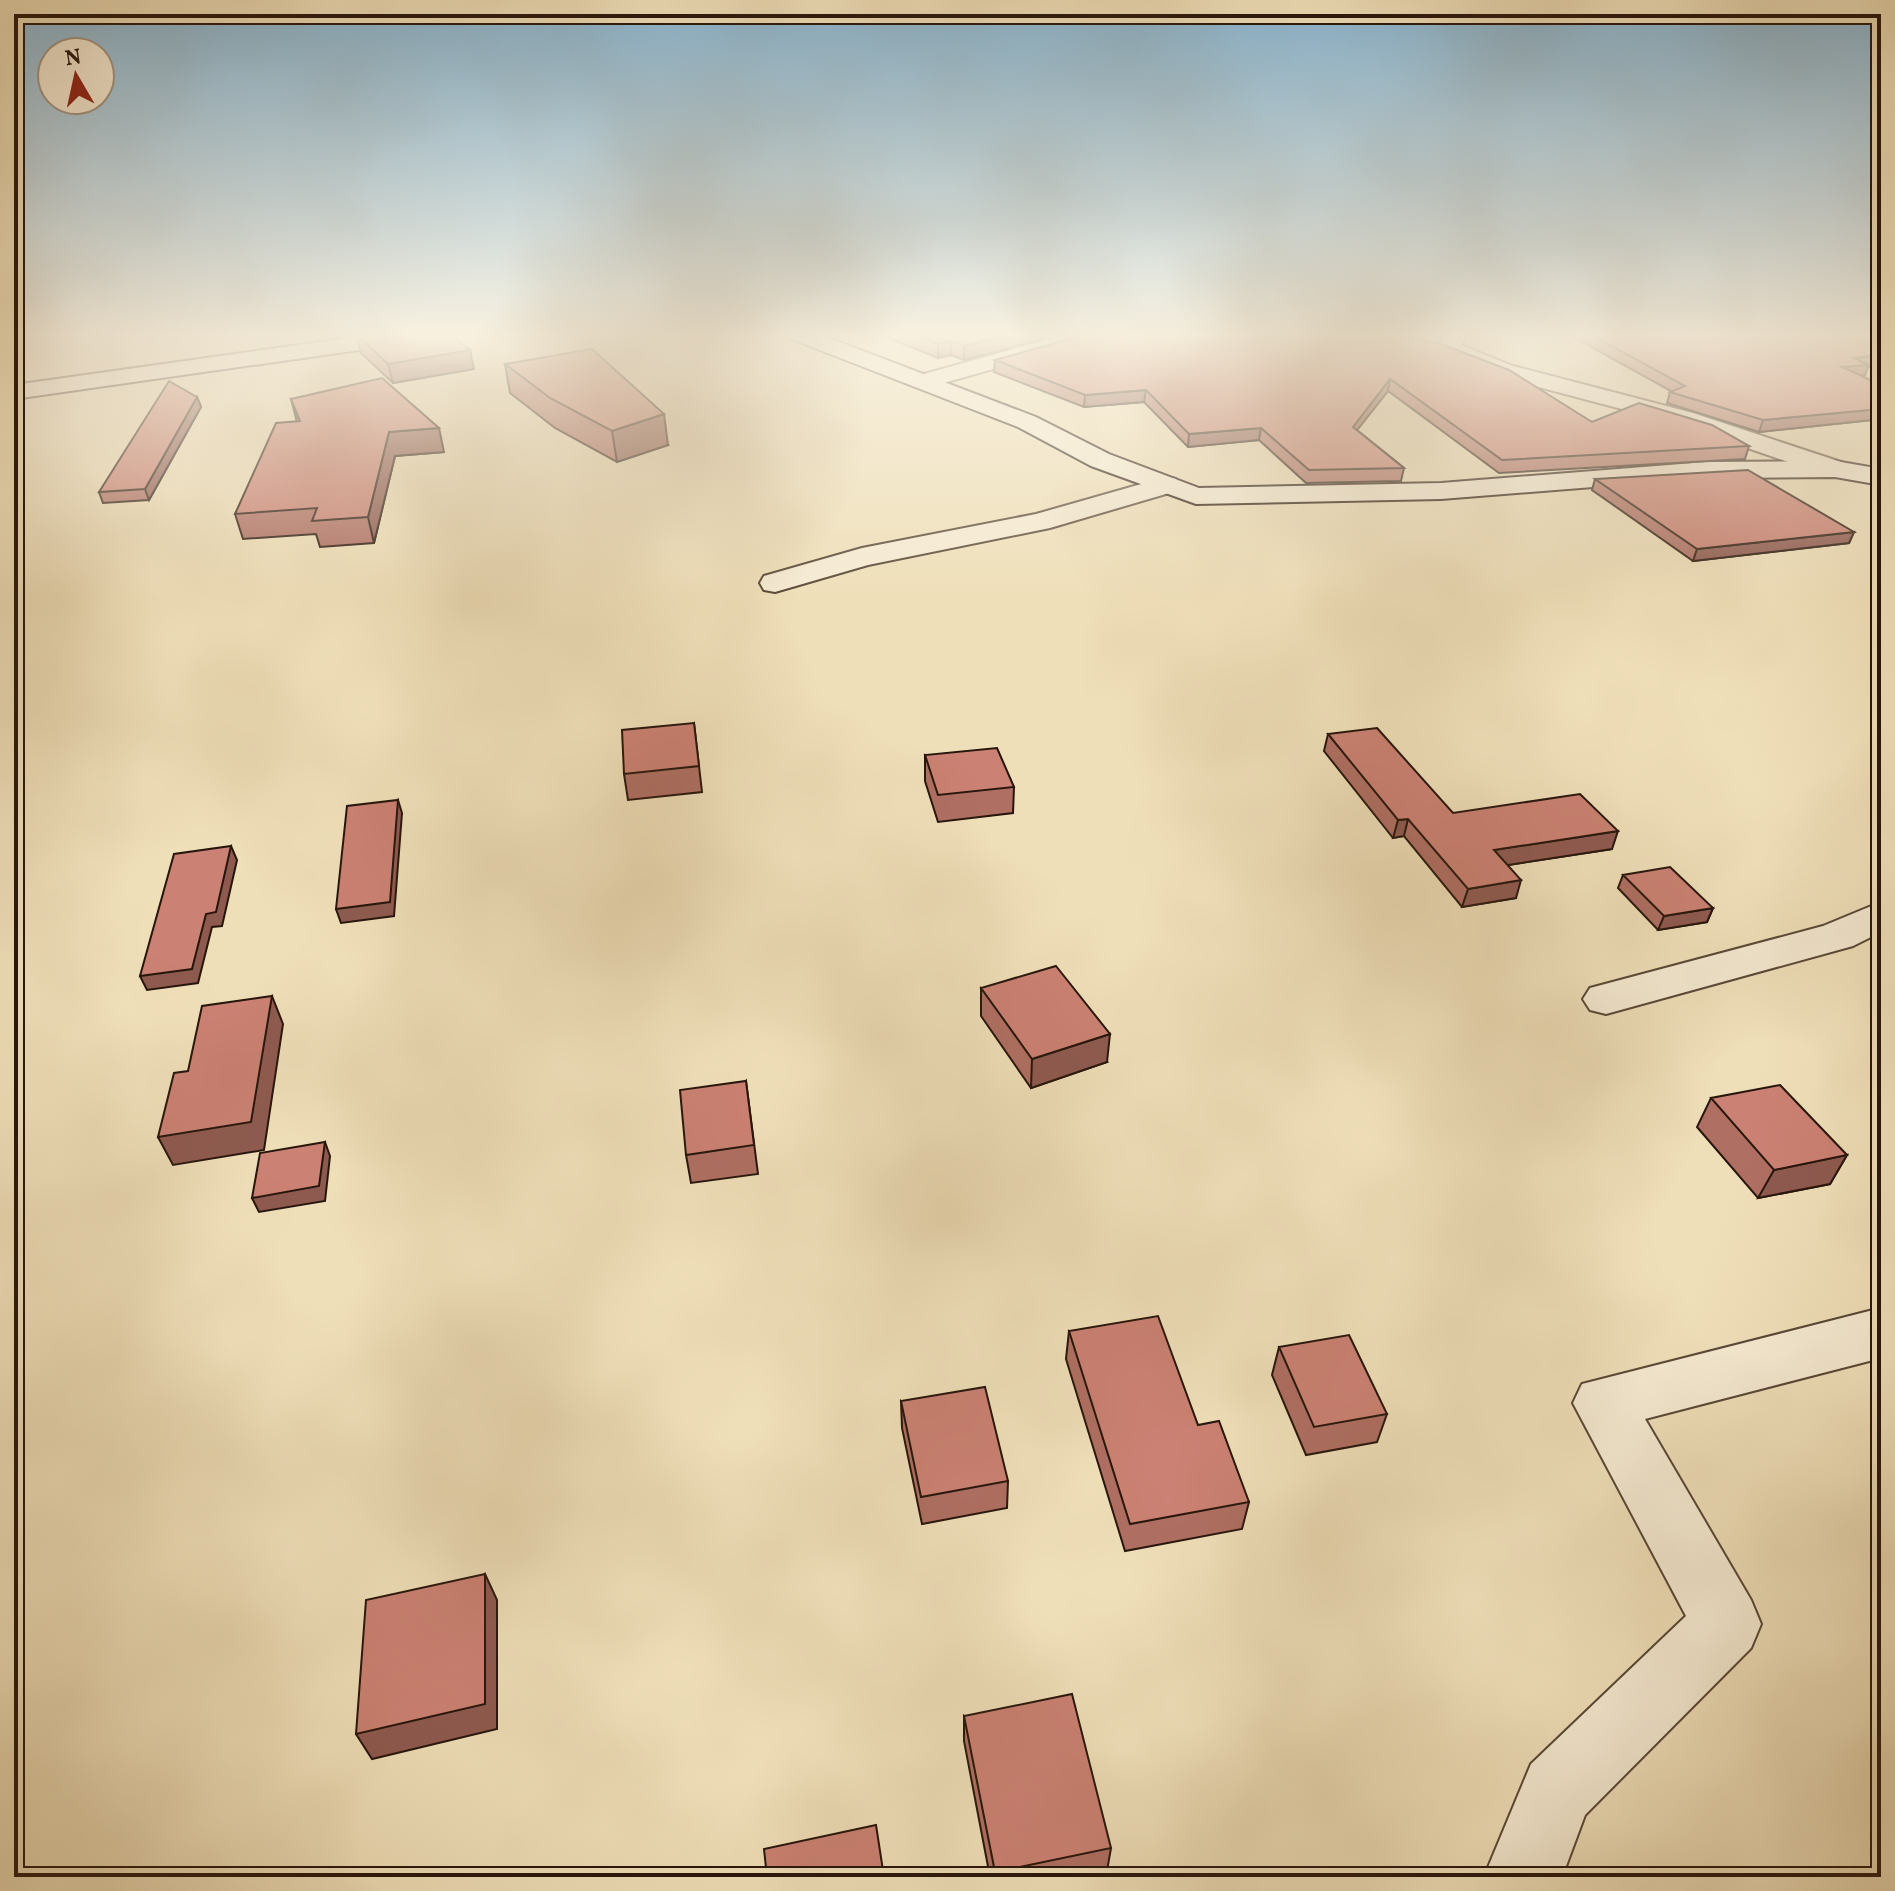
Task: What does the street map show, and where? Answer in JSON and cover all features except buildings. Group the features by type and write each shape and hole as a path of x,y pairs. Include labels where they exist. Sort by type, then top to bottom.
{"main road":[{"path":"1025,421 1100,460 1196,496 1425,491 1706,470 1835,469"},
{"path":"1694,421 1835,469 1881,477"},
{"path":"775,583 862,557 1040,522 1166,485"},
{"path":"1606,999 1838,936 1881,915"},
{"path":"1523,1877 1557,1790 1727,1624 1603,1403 1881,1333"}]}
